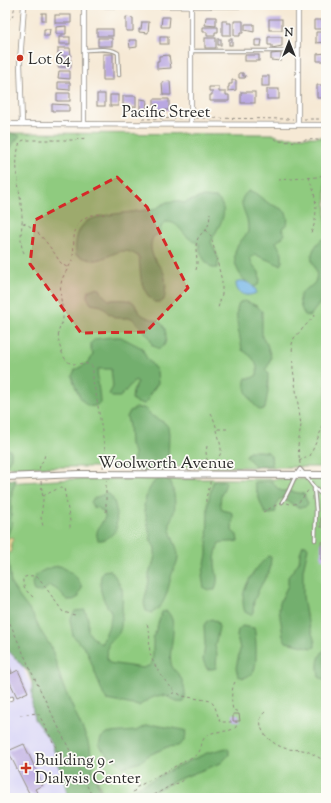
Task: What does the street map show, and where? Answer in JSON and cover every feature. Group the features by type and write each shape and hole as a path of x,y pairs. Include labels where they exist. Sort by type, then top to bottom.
{"street":[{"path":"22,124 20,62 24,5"},
{"path":"41,5 326,6"},
{"path":"84,5 84,124"},
{"path":"191,6 191,124"},
{"path":"298,6 298,124"},
{"name":"Pacific Street","path":"5,124 326,124"},
{"name":"Woolworth Avenue","path":"5,477 39,472 326,475"}],"lane":[{"path":"84,50 109,50 118,53 119,75"},
{"path":"191,51 298,51"},
{"path":"282,502 290,490 300,469 306,475 314,489 326,498"},
{"path":"314,489 316,510 315,540"},
{"path":"5,701 12,698"}],"path":[{"path":"9,5 8,17 10,19 12,18 15,6 18,5"},
{"path":"137,119 326,119"},
{"path":"24,253 21,242 22,222 17,166 20,142 24,140 74,140 86,138"},
{"path":"274,139 283,142 316,140 326,143"},
{"path":"278,180 317,177 326,174"},
{"path":"309,177 314,192 315,202 314,227 310,234"},
{"path":"196,270 198,260 195,247 197,239 206,230 210,219 210,213"},
{"path":"104,214 93,215 80,221 74,234 73,256 61,285 62,321 58,332 62,354 69,363 89,364 93,366 93,381 105,450 104,472 106,484 106,512"},
{"path":"22,222 36,231 55,255 60,264 68,268"},
{"path":"206,230 211,236 222,281 222,294 218,308"},
{"path":"300,469 298,446 301,425 293,370 292,344 294,338 317,313"},
{"path":"212,413 218,430 219,441 222,449 216,463 219,469"},
{"path":"299,461 310,456 321,429 324,424 326,424"},
{"path":"218,430 230,428"},
{"path":"43,526 41,518 43,496 39,472 40,465 44,460 45,452"},
{"path":"263,512 271,506 282,502 292,504 298,503 312,486"},
{"path":"43,496 60,488 64,488 70,521 70,530"},
{"path":"33,597 25,590 23,578 37,576 63,612 75,615"},
{"path":"5,612 32,673 93,798"},
{"path":"132,798 134,790 137,787 198,754 206,736 232,730 236,727 237,722 220,722 215,707 211,701 182,696 166,682 152,660 150,634 147,624"},
{"path":"235,682 232,688 232,705 234,710 239,712"},
{"path":"168,695 176,692"},
{"path":"265,712 260,719 262,731 265,736 284,748 307,751 326,761"},
{"path":"20,715 38,713 58,753 67,760 74,758"},
{"path":"149,798 185,779"}],"highlighted area":[{"path":"117,177 147,207 188,288 146,332 81,333 30,264 35,220"}],"shaded area":[{"path":"5,628 45,715 84,798 5,798"}],"green space":[{"path":"6,131 20,136 14,142 9,154 5,186 5,132"},
{"path":"5,133 272,134 280,137 326,137 326,467 5,467"},
{"path":"249,191 282,209 286,213 288,219 287,225 282,229 285,234 276,242 282,253 282,262 280,265 256,255 250,258 253,265 259,272 260,281 258,285 254,287 242,277 235,263 235,253 237,247 248,232 242,199 243,196"},
{"path":"201,197 217,198 223,209 222,220 211,242 219,260 217,268 212,268 201,255 199,244 187,236 173,223 165,222 161,227 160,233 153,237 151,244 152,254 163,271 165,278 165,297 161,302 154,302 146,292 142,281 139,257 133,253 124,251 95,260 76,255 77,237 79,231 87,221 107,215 153,210 167,202 176,201 184,203"},
{"path":"322,239 326,240 326,303 320,303 310,316 305,315 300,304 300,297 302,292 315,282 316,270 312,261 312,255 316,246"},
{"path":"95,288 100,289 103,295 109,300 131,301 144,316 160,323 165,330 166,339 164,345 159,349 152,345 150,338 132,318 116,318 108,313 102,306 91,304 87,297 89,290"},
{"path":"245,301 257,306 262,311 262,337 267,344 271,357 265,370 268,373 268,391 265,409 260,410 248,396 245,387 246,378 252,378 257,375 257,367 254,360 242,350 237,312 240,302"},
{"path":"121,337 142,348 146,357 157,371 158,383 150,394 148,401 144,404 137,403 132,399 133,391 138,382 135,380 120,397 112,397 109,394 113,387 111,369 98,369 97,378 100,403 95,406 90,406 86,404 79,396 72,376 75,370 86,364 92,357 93,354 91,350 91,343 95,339"},
{"path":"136,408 144,408 152,416 165,423 168,427 168,461 164,470 149,472 134,469 132,464 134,452 130,445 127,417 130,411"},
{"path":"5,447 11,451 11,458 8,463 5,463"},
{"path":"249,451 268,452 271,456 272,465 255,466 246,456"},
{"path":"159,478 165,478 171,482 173,490 175,508 170,521 170,530 178,556 163,603 156,611 151,613 146,611 144,603 149,581 149,573 155,555 155,548 151,541 144,506 147,493 153,483"},
{"path":"5,479 16,480 12,491 12,524 6,539 11,584 33,615 40,630 51,647 63,686 90,746 94,765 92,769 103,798 68,798 63,775 58,765 52,743 34,719 32,683 28,672 5,647"},
{"path":"74,479 326,479 326,798 105,798 86,755 5,599 5,483"},
{"path":"225,481 226,483 220,502 222,510 233,514 232,531 237,535 238,541 219,543 215,559 217,578 215,590 209,590 204,588 202,576 207,555 208,502 213,482"},
{"path":"272,481 277,488 282,491 304,494 308,504 305,507 297,507 283,498 278,500 275,513 265,513 254,482"},
{"path":"108,493 114,500 117,515 116,530 108,538 98,540 97,531 105,517 104,512 93,507 91,502 94,498"},
{"path":"303,545 306,545 308,548 303,570 303,596 306,615 315,642 315,647 312,648 286,642 283,636 279,609 280,602 288,585 288,577 299,562"},
{"path":"268,556 271,557 270,570 259,589 254,601 253,612 251,615 245,612 243,604 245,589 252,574"},
{"path":"60,566 74,575 81,584 82,588 79,593 79,597 73,600 67,600 57,590 49,586 39,592 34,591 32,585 35,576 49,568"},
{"path":"110,570 122,589 122,602 121,628 117,636 108,644 107,658 109,663 143,668 151,665 153,656 153,639 162,612 167,611 173,623 170,656 171,663 184,685 184,702 176,702 163,695 152,698 139,706 107,700 103,694 87,651 73,636 70,620 75,611 85,610 88,619 88,631 91,636 101,644 111,619 111,611 106,605 102,596 100,588 101,579 103,571"},
{"path":"212,619 217,622 219,627 215,646 217,654 216,668 207,669 203,660 205,644 204,625 207,621"},
{"path":"242,626 254,628 256,647 256,664 254,671 244,678 238,676 236,668 240,649 237,636 238,630"},
{"path":"326,648 326,682 319,677 318,665 319,658"},
{"path":"155,725 187,731 184,741 178,746 167,747 147,756 141,762 123,767 99,745 101,738 108,733 136,731 145,726"},
{"path":"226,748 229,750 229,755 221,763 179,779 140,798 125,798 126,794 130,791 187,762 207,753"}],"sand":[{"path":"10,537 14,540 11,542 12,551 10,553 8,551 7,540"}],"water":[{"path":"238,281 243,281 250,284 256,290 256,293 249,295 242,294 236,287 236,283"}],"building":[{"path":"42,13 46,13 46,20 42,20"},
{"path":"55,15 71,15 71,23 55,23"},
{"path":"126,17 133,18 133,31 126,31"},
{"path":"162,17 170,17 169,27 161,27"},
{"path":"206,17 216,17 216,26 205,25"},
{"path":"324,18 326,18 326,29 314,29 314,20 324,20"},
{"path":"269,19 282,19 282,30 269,30"},
{"path":"222,21 231,23 231,35 222,35"},
{"path":"234,21 243,21 243,33 240,33 240,36 234,36"},
{"path":"142,22 149,22 148,33 139,32"},
{"path":"245,24 254,24 254,32 245,30"},
{"path":"66,26 66,34 56,34 56,27"},
{"path":"203,27 218,27 218,32 215,32 215,36 207,36 207,32 203,32"},
{"path":"44,29 50,29 49,36 44,36"},
{"path":"97,29 113,29 113,36 97,36"},
{"path":"316,32 326,32 326,42 316,43"},
{"path":"59,37 70,37 70,44 59,44"},
{"path":"160,37 168,37 168,44 160,44"},
{"path":"268,37 282,37 282,46 272,48 272,45 268,45"},
{"path":"98,38 112,38 112,46 98,46"},
{"path":"205,38 216,38 216,48 205,48"},
{"path":"218,39 221,39 221,45 218,45"},
{"path":"229,39 232,39 232,45 229,45"},
{"path":"129,40 137,40 137,47 130,48"},
{"path":"255,40 262,40 261,46 255,46"},
{"path":"58,48 70,48 71,56 58,56"},
{"path":"281,53 281,61 271,60 271,54"},
{"path":"326,53 326,61 317,61 317,54"},
{"path":"103,54 113,54 113,80 103,80"},
{"path":"169,55 171,68 157,69 157,61 159,61 159,56"},
{"path":"245,55 259,55 259,61 245,61"},
{"path":"58,60 71,60 71,67 58,67"},
{"path":"59,71 70,71 70,79 58,78"},
{"path":"239,73 243,73 243,76 246,76 245,78 239,78"},
{"path":"262,76 269,76 269,86 262,86"},
{"path":"232,80 236,80 236,90 228,91 229,84 232,84"},
{"path":"170,81 171,95 163,95 162,82"},
{"path":"58,82 70,82 70,90 58,89"},
{"path":"317,85 326,86 326,98 317,98"},
{"path":"209,87 219,87 219,92 226,92 226,95 229,95 229,101 210,101 212,91 209,91"},
{"path":"267,89 279,89 279,99 267,99"},
{"path":"241,92 255,92 255,103 241,103"},
{"path":"57,93 70,93 70,101 57,101"},
{"path":"97,94 105,94 105,106 97,106"},
{"path":"110,95 118,95 118,106 110,106"},
{"path":"123,96 136,96 136,107 131,107 131,105 123,105"},
{"path":"140,99 147,100 146,110 140,110"},
{"path":"154,99 169,99 169,110 157,110 156,105 154,105"},
{"path":"52,104 69,105 69,111 52,111"},
{"path":"321,518 326,518 326,527 321,527"},
{"path":"321,542 326,542 326,559 321,559"},
{"path":"7,662 12,672 5,675 5,663"},
{"path":"18,670 28,692 17,697 7,676"},
{"path":"233,714 239,714 240,721 233,721"},
{"name":"Building 9 - Dialysis Center","path":"24,744 43,785 35,789 38,794 35,797 29,793 8,751"}],"place":[{"name":"Lot 64","path":"20,58"},
{"name":"Building 9 - Dialysis Center","path":"26,768"}]}
